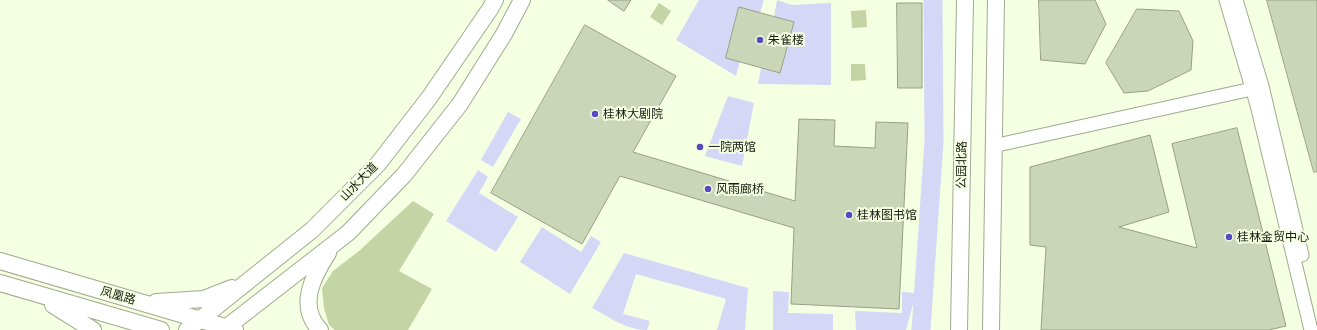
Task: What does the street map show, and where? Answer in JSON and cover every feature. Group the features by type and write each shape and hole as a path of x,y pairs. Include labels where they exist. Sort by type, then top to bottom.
{"main road":[{"name":"山水大道","path":"187,330 312,230 378,164 429,98 495,0"},
{"path":"229,329 348,233 404,175 460,104 504,34 522,0"},
{"name":"公园北路","path":"959,330 965,0"},
{"path":"991,330 996,0"},
{"path":"320,330 316,326 308,306 312,281 333,244"},
{"name":"凤凰路","path":"0,261 229,329"},
{"path":"126,298 152,302 204,299 234,288 260,272"},
{"name":"凤凰路","path":"0,283 161,330"},
{"path":"21,289 60,308 93,330"}],"street":[{"path":"1226,0 1256,84 1317,319"},
{"path":"1236,0 1311,330"},
{"path":"993,143 1256,84"}],"green space":[{"path":"659,3 671,11 662,25 650,17"},
{"path":"866,10 867,27 852,28 851,11"},
{"path":"851,64 865,64 866,80 851,81"},
{"path":"413,201 434,214 399,271 432,289 408,330 335,330 329,325 324,308 322,288 333,271 359,251"}],"water":[{"path":"699,0 764,0 760,13 739,7 726,58 740,62 736,76 676,40"},
{"path":"777,0 792,5 831,3 831,85 758,84 761,68 780,73 794,22 774,16"},
{"path":"728,96 754,103 742,166 705,156"},
{"path":"508,112 521,119 493,167 481,160"},
{"path":"478,170 488,177 479,193 518,217 496,252 446,221"},
{"path":"542,227 581,252 591,236 601,242 570,294 520,262"},
{"path":"624,253 748,288 745,330 717,330 726,299 636,274 623,314 650,321 647,330 632,328 592,308"},
{"path":"773,291 789,292 788,313 833,314 833,330 773,330"},
{"path":"902,292 916,293 906,330 856,330 855,311 902,313"}],"building":[{"path":"608,0 631,0 624,11"},
{"path":"1039,0 1095,0 1106,24 1085,64 1041,60"},
{"path":"1267,0 1317,0 1317,172 1314,172"},
{"path":"897,3 922,3 922,88 898,88"},
{"name":"朱雀楼","path":"739,7 794,22 780,73 726,58"},
{"path":"1137,9 1179,11 1193,41 1191,70 1148,91 1124,93 1106,63"},
{"path":"585,25 676,76 633,152 795,201 799,119 835,120 834,146 875,148 876,122 908,123 899,309 791,304 794,228 620,176 582,244 491,193"},
{"path":"1237,128 1286,326 1269,330 1041,330 1046,247 1030,245 1030,167 1150,135 1169,212 1119,227 1197,248 1172,144"}],"waterway":[{"path":"921,330 934,142 933,0"}],"place":[{"name":"朱雀楼","path":"760,40"},
{"name":"桂林大剧院","path":"595,114"},
{"name":"一院两馆","path":"700,147"},
{"name":"风雨廊桥","path":"708,189"},
{"name":"桂林图书馆","path":"849,215"},
{"name":"桂林金贸中心","path":"1229,237"}]}
